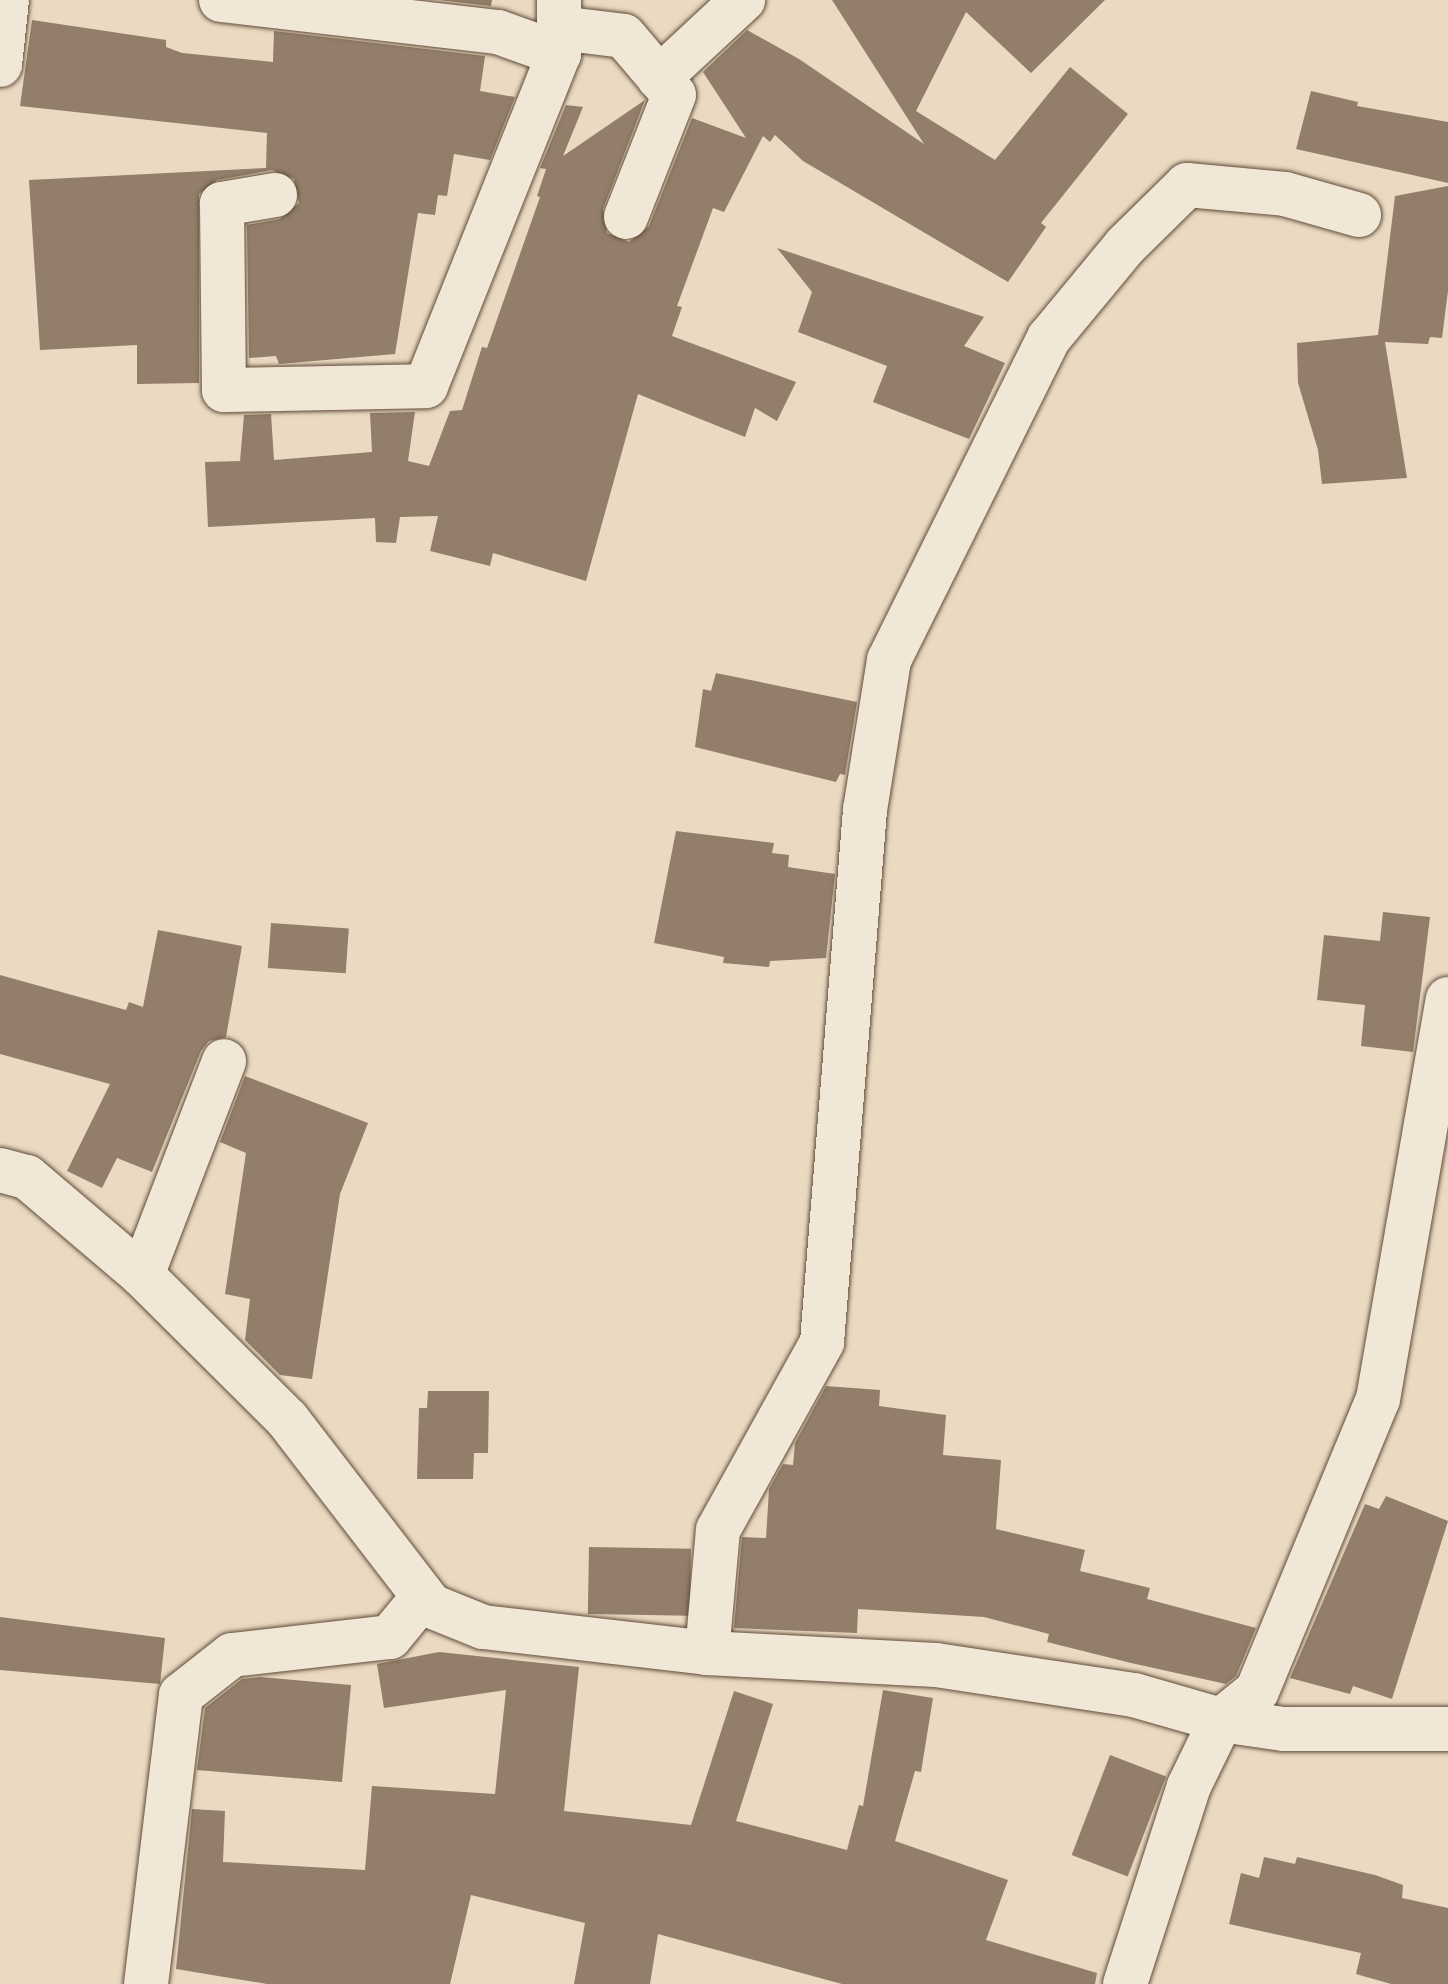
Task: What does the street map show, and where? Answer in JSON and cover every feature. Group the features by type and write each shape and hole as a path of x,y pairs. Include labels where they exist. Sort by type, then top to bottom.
{"street":[{"path":"0,65 7,0"},
{"path":"221,0 366,10 498,32 559,27 624,36 674,95 626,217"},
{"path":"659,78 743,0"},
{"path":"275,195 222,204 224,390 426,386 559,27"},
{"path":"707,1653 718,1530 822,1342 865,810 889,660 1049,338 1125,246 1187,185 1285,194 1359,215"},
{"path":"1125,1984 1189,1786 1221,1720 1257,1691 1378,1399 1448,999"},
{"path":"142,1275 224,1061"},
{"path":"0,1170 27,1177 142,1275 287,1419 431,1606 483,1627 707,1653 936,1665 1134,1695 1221,1720 1283,1729 1448,1729"},
{"path":"146,1984 181,1695 232,1655 390,1637 423,1597"}],"building":[{"path":"439,0 492,0 491,6"},
{"path":"832,0 1105,0 1031,73 966,12 916,111 995,160 1070,67 1128,114 1041,223 1046,227 1008,282 803,161 775,135 770,142 763,136 724,212 713,208 677,306 682,307 672,336 796,382 777,421 755,408 745,437 638,394 586,581 493,553 490,566 430,551 438,516 400,517 396,543 376,542 375,518 208,527 205,462 240,461 244,415 271,414 274,460 372,452 370,413 415,412 408,461 429,466 450,411 462,410 482,347 487,348 540,197 537,196 546,169 540,168 566,105 583,107 563,156 645,100 603,209 607,233 629,242 649,226 692,118 746,138 703,72 747,30 799,59 924,144"},
{"path":"32,20 166,40 166,47 182,53 273,62 274,31 485,56 480,91 515,97 490,160 454,154 447,196 438,195 435,215 418,213 395,354 279,364 276,356 249,358 247,225 280,219 299,203 294,179 272,170 217,180 199,194 199,383 137,384 137,345 40,350 29,180 266,168 267,133 20,106"},
{"path":"1311,91 1358,102 1357,106 1448,122 1448,183 1296,149"},
{"path":"1448,186 1448,291 1442,338 1430,337 1428,344 1385,342 1407,478 1322,484 1318,450 1298,383 1297,343 1378,335 1395,196"},
{"path":"777,248 984,317 964,346 1005,363 969,439 873,402 887,366 798,332 812,292"},
{"path":"716,673 857,702 845,775 840,774 836,782 695,747 703,689 711,691"},
{"path":"676,831 774,843 772,853 789,855 788,867 835,874 826,958 770,961 769,967 723,963 724,957 654,943"},
{"path":"1383,912 1430,917 1413,1052 1361,1046 1365,1005 1317,1000 1324,935 1380,941"},
{"path":"271,923 349,928 346,973 268,968"},
{"path":"158,930 242,946 226,1037 209,1041 201,1051 152,1172 117,1158 102,1188 67,1171 110,1084 0,1054 0,975 126,1010 129,1002 143,1007"},
{"path":"245,1076 368,1123 340,1194 312,1379 280,1375 245,1340 250,1299 225,1294 246,1153 220,1142"},
{"path":"826,1386 880,1390 879,1406 946,1415 943,1455 1001,1460 996,1529 1085,1550 1080,1571 1150,1588 1147,1599 1256,1628 1236,1676 1226,1684 1131,1663 1047,1642 1049,1634 984,1617 858,1609 857,1633 734,1628 742,1537 766,1538 769,1489 783,1464 793,1465 795,1443"},
{"path":"428,1391 489,1391 488,1453 474,1453 473,1479 417,1479 419,1408 427,1408"},
{"path":"1386,1496 1448,1521 1392,1699 1353,1686 1350,1694 1290,1678 1365,1504 1379,1509"},
{"path":"589,1547 691,1549 690,1616 588,1614"},
{"path":"0,1617 165,1638 160,1684 0,1670"},
{"path":"439,1652 579,1667 564,1811 691,1825 734,1691 773,1704 736,1821 847,1850 859,1805 863,1806 883,1690 933,1698 921,1772 915,1771 895,1841 1008,1880 986,1940 1097,1973 1095,1984 842,1984 658,1934 650,1984 574,1984 585,1923 471,1895 450,1984 267,1984 176,1969 192,1809 225,1811 223,1862 365,1870 372,1786 495,1794 506,1690 384,1708 377,1664"},
{"path":"260,1677 351,1685 342,1782 197,1770 205,1708 242,1679"},
{"path":"1110,1755 1166,1777 1128,1876 1072,1855"},
{"path":"1264,1857 1295,1864 1297,1857 1375,1875 1403,1885 1402,1898 1448,1908 1448,1984 1391,1984 1356,1974 1361,1953 1229,1924 1241,1873 1259,1878"}]}
